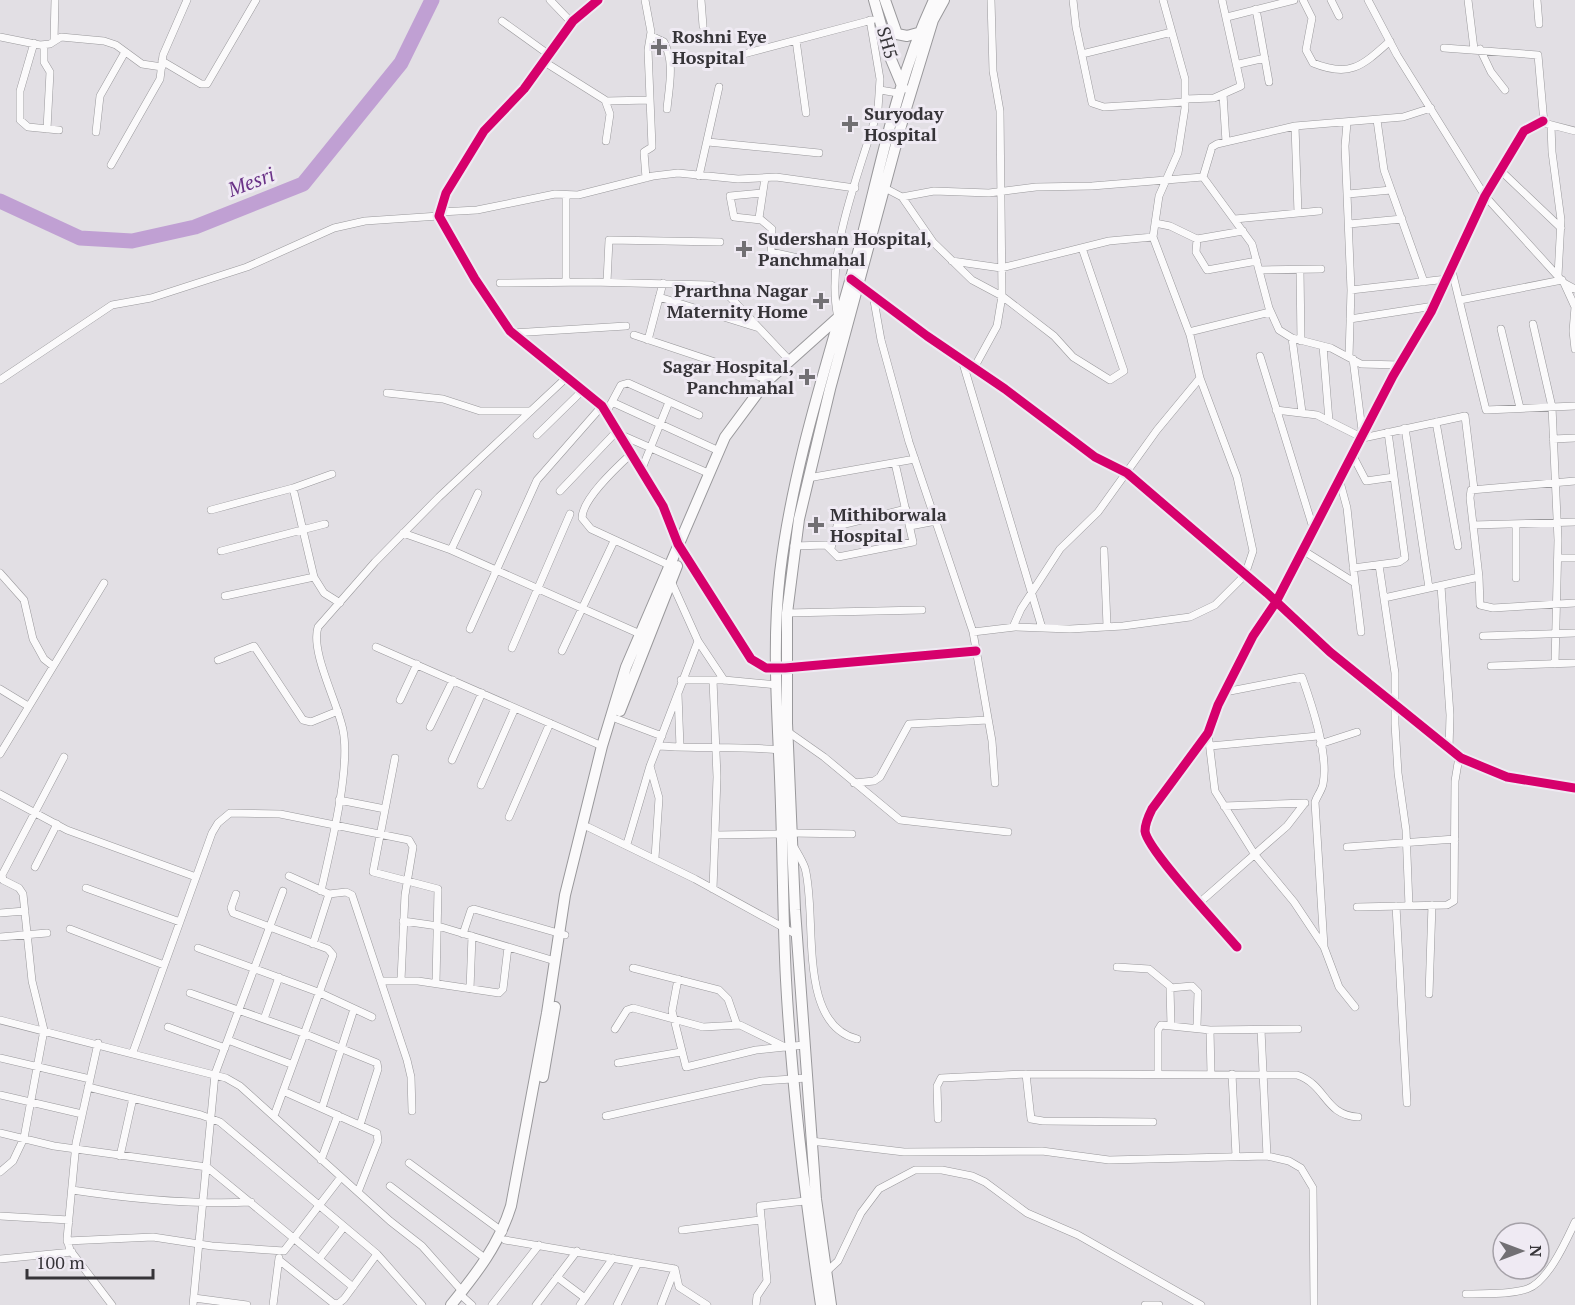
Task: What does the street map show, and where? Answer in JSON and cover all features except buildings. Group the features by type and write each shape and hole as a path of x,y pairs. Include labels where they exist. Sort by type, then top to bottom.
{"main road":[{"name":"SH5","path":"874,0 875,20 903,91"},
{"name":"SH5","path":"885,0 897,34 907,36 933,11"},
{"path":"854,282 903,91 933,11"},
{"path":"831,1305 825,1274 811,1141 794,894 780,750 777,685 782,668 794,546 808,478 844,313 884,187 903,91"},
{"path":"576,860 588,827 617,719 670,581 708,473 747,404 769,380 844,313"},
{"path":"451,1305 461,1298 504,1236 514,1211 546,1058 570,885 602,746 626,667 669,565 680,548 730,442 747,414 762,395 824,338 841,330"},
{"path":"821,1305 806,1201 789,1047 784,871 788,836 787,731 776,626 788,520 841,330"},
{"path":"461,1298 504,1236 555,961 562,935"}],"street":[{"path":"54,41 55,0"},
{"path":"111,165 160,79 162,64 187,0"},
{"path":"0,37 44,45 61,37 104,41 142,64 162,64 201,84 207,84 256,0"},
{"path":"549,0 572,23"},
{"path":"645,0 651,36 648,50 652,147 644,153 646,178"},
{"path":"701,0 703,26"},
{"path":"974,368 997,326 1002,296 1000,111 992,57 991,0"},
{"path":"1073,0 1092,103 1096,106 1207,99 1241,86 1239,64 1222,0"},
{"path":"973,632 1013,627 1136,625 1157,620 1191,617 1215,605 1245,575 1253,551 1237,477 1200,378 1189,332 1153,237 1160,196 1178,153 1185,100 1185,79 1163,0"},
{"path":"1227,17 1293,0"},
{"path":"1303,0 1312,18 1306,50 1313,63 1332,70 1355,68 1390,41"},
{"path":"1331,0 1339,15"},
{"path":"1368,0 1390,41 1485,196 1561,279 1575,289"},
{"path":"1468,0 1477,49 1505,90"},
{"path":"1537,0 1539,24"},
{"path":"596,1 572,23 524,89 504,107 484,131 446,194 439,214 475,279 512,333 602,406 663,506 680,548 751,659 766,668 782,668 976,651"},
{"path":"1256,9 1269,82"},
{"path":"732,57 875,20 880,90 878,110 855,188 836,266 834,299 844,313"},
{"path":"502,21 548,54"},
{"path":"1082,54 1172,32"},
{"path":"651,36 664,42 669,56 671,78 667,109"},
{"path":"796,40 806,113"},
{"path":"34,43 20,91 19,117 24,126 59,130"},
{"path":"44,45 45,62 50,72 47,129"},
{"path":"1444,48 1538,55 1543,121"},
{"path":"96,132 100,96 125,52"},
{"path":"1239,64 1265,58"},
{"path":"543,61 606,101 650,100"},
{"path":"699,176 719,87"},
{"path":"880,90 903,91"},
{"path":"1223,94 1226,142"},
{"path":"606,101 610,114 606,141"},
{"path":"1203,177 1212,147 1226,142 1295,126 1403,117 1431,108"},
{"path":"1377,120 1381,161 1424,282"},
{"path":"1543,121 1551,126 1575,131"},
{"path":"1238,947 1157,855 1145,832 1152,809 1208,733 1225,692 1253,636 1276,602 1304,551 1400,365 1448,279 1485,196 1524,131 1543,121"},
{"path":"1347,123 1351,358 1363,438"},
{"path":"1295,126 1298,213"},
{"path":"1551,126 1561,228 1561,279 1575,307 1573,331 1575,349"},
{"path":"708,142 819,153"},
{"path":"1500,170 1561,228"},
{"path":"0,380 112,305 151,298 247,267 334,228 365,221 477,210 555,194 588,193 646,178 678,173 765,178 855,188"},
{"path":"902,197 934,191 989,194 1000,191 1203,177"},
{"path":"1203,177 1252,244 1270,312 1279,330 1292,338 1323,346 1361,364 1400,365"},
{"path":"761,220 765,178"},
{"path":"884,187 902,197 923,231 972,280 1002,296 1054,336 1073,357 1110,380 1124,371 1082,248"},
{"path":"1348,194 1391,190"},
{"path":"762,193 730,196 734,217 761,220 772,229 770,249 773,254 836,266"},
{"path":"566,195 566,282"},
{"path":"1235,219 1318,211"},
{"path":"1349,224 1402,219"},
{"path":"1155,223 1170,226 1197,239 1243,231"},
{"path":"952,261 1001,268 1109,241 1153,237"},
{"path":"1197,239 1196,252 1207,270 1257,261"},
{"path":"607,282 609,240 720,242"},
{"path":"1260,270 1321,269"},
{"path":"1300,270 1301,341"},
{"path":"1452,271 1461,300 1484,407 1489,412 1520,408 1575,406"},
{"path":"1351,290 1448,279"},
{"path":"1461,300 1561,279"},
{"path":"500,284 607,282 711,285 730,297 790,361"},
{"path":"854,282 1095,457 1128,473 1330,652 1394,701 1459,757 1507,777 1575,788"},
{"path":"648,340 663,283"},
{"path":"873,295 881,340 915,459 973,632 995,783"},
{"path":"659,297 759,328"},
{"path":"1350,319 1434,306"},
{"path":"1189,332 1270,312"},
{"path":"1533,324 1552,407 1558,558 1555,664"},
{"path":"512,333 626,326"},
{"path":"1501,329 1520,408"},
{"path":"634,335 769,380"},
{"path":"1292,338 1302,412"},
{"path":"1323,346 1329,421"},
{"path":"1260,356 1314,531"},
{"path":"962,360 1042,628"},
{"path":"321,891 336,824 345,747 338,711 316,640 323,621 404,532 566,378"},
{"path":"1013,627 1060,549 1085,526 1128,473 1157,430 1200,378"},
{"path":"606,413 624,383 699,415"},
{"path":"537,435 582,391"},
{"path":"387,393 443,399 480,411 530,411"},
{"path":"612,402 719,451"},
{"path":"641,471 669,402"},
{"path":"470,629 537,480 602,406"},
{"path":"1276,410 1302,412 1329,421 1363,438 1465,416 1474,489 1470,498 1480,605 1493,608 1575,603"},
{"path":"1436,422 1458,546"},
{"path":"1405,428 1429,588"},
{"path":"1353,568 1400,562 1405,558 1388,432"},
{"path":"618,433 708,473"},
{"path":"560,491 618,433"},
{"path":"1553,439 1575,438"},
{"path":"631,454 613,471 584,506 582,513 591,529 669,565"},
{"path":"1353,456 1366,481 1394,477"},
{"path":"808,478 915,459"},
{"path":"794,546 826,544 838,557 911,543 914,539 894,463"},
{"path":"211,510 293,488 332,474"},
{"path":"1474,489 1575,481"},
{"path":"1340,482 1347,508 1361,632"},
{"path":"293,488 314,577 324,593 340,603"},
{"path":"451,550 478,492"},
{"path":"831,548 837,526 906,509"},
{"path":"512,648 570,514"},
{"path":"910,526 936,521"},
{"path":"1473,525 1575,522"},
{"path":"220,551 325,524"},
{"path":"1516,524 1516,579"},
{"path":"404,532 451,550 640,634"},
{"path":"562,651 614,541"},
{"path":"1104,550 1107,626"},
{"path":"1304,551 1355,584"},
{"path":"1558,558 1575,558"},
{"path":"1379,565 1395,673 1394,701 1398,773 1406,841 1409,906"},
{"path":"0,573 24,600 33,639 44,659 53,666"},
{"path":"225,596 314,577"},
{"path":"1384,598 1479,577"},
{"path":"670,581 698,641 724,680"},
{"path":"0,754 104,584"},
{"path":"1441,586 1450,715 1449,749"},
{"path":"786,613 922,610"},
{"path":"1483,636 1575,633"},
{"path":"627,844 650,766 681,680 698,641"},
{"path":"218,660 254,646 303,720 311,722 338,711"},
{"path":"376,647 602,746"},
{"path":"1491,666 1575,663"},
{"path":"400,700 417,664"},
{"path":"1225,692 1302,677 1312,703 1319,740 1323,784 1315,802 1324,947"},
{"path":"429,727 453,680"},
{"path":"681,680 724,680 777,685"},
{"path":"713,680 716,748 716,835 713,889"},
{"path":"0,689 28,706"},
{"path":"678,692 680,747"},
{"path":"452,760 482,693"},
{"path":"481,785 515,708"},
{"path":"617,719 662,736"},
{"path":"854,783 874,781 880,777 909,724 987,720"},
{"path":"509,816 550,723"},
{"path":"787,731 888,811 906,822 1008,832"},
{"path":"1210,746 1319,740 1357,732"},
{"path":"1208,733 1215,791 1255,855 1294,902 1324,947 1339,987 1355,1007"},
{"path":"658,746 716,748 740,746 780,750"},
{"path":"0,1172 13,1161 24,1138 44,1030 32,981 22,891 3,880 2,875 64,757"},
{"path":"1357,907 1448,905 1454,901 1455,781 1459,757"},
{"path":"395,758 373,873 438,889 436,983"},
{"path":"650,766 659,798 655,858"},
{"path":"0,794 57,824 196,877"},
{"path":"339,800 385,809"},
{"path":"1224,806 1315,802"},
{"path":"1198,904 1287,826 1304,804"},
{"path":"133,1052 212,833 218,823 231,813 280,814 404,838 411,843 403,921 401,980"},
{"path":"35,867 57,824"},
{"path":"588,827 655,858 797,935"},
{"path":"716,835 852,834"},
{"path":"788,836 805,869 816,987 822,1008 837,1029 846,1036 857,1039"},
{"path":"1347,847 1455,839"},
{"path":"289,876 329,894 346,892 352,895 411,1077 412,1111"},
{"path":"86,888 180,922"},
{"path":"247,1305 194,1302 215,1074 283,891"},
{"path":"236,894 231,908 233,913 328,949 333,956 291,1064 274,1116"},
{"path":"313,944 329,894"},
{"path":"1429,994 1432,905"},
{"path":"1396,906 1407,1103"},
{"path":"463,934 471,910 474,909 562,935"},
{"path":"0,913 25,911"},
{"path":"403,921 438,926 555,961"},
{"path":"70,929 164,965"},
{"path":"0,937 47,933"},
{"path":"470,989 472,936"},
{"path":"381,981 401,980 502,991 508,947"},
{"path":"198,948 318,992 372,1017"},
{"path":"1117,967 1149,969 1171,987 1192,986 1197,990 1197,1026"},
{"path":"633,968 719,990 725,995 737,1025"},
{"path":"264,1019 279,977"},
{"path":"678,979 673,1018 684,1065 689,1067 756,1050 804,1043"},
{"path":"1171,987 1171,1024"},
{"path":"190,993 374,1061 378,1066 360,1125"},
{"path":"615,1029 629,1008 703,1027 737,1025 749,1028 789,1047"},
{"path":"322,1108 354,1009"},
{"path":"0,1020 215,1074 240,1086 321,1160 422,1245 461,1298 472,1305"},
{"path":"1158,1074 1158,1030 1161,1025 1197,1026 1210,1030 1298,1029"},
{"path":"168,1027 225,1048"},
{"path":"1210,1030 1211,1074"},
{"path":"1261,1030 1267,1156"},
{"path":"228,1040 291,1064"},
{"path":"98,1043 76,1149 67,1242 112,1305"},
{"path":"618,1063 681,1053"},
{"path":"0,1058 37,1067 133,1098 211,1118 229,1128 343,1228 377,1254 422,1305"},
{"path":"1026,1074 1031,1119 1153,1122"},
{"path":"938,1119 937,1086 941,1078 1026,1074 1297,1075 1306,1078 1323,1094 1337,1113 1358,1117"},
{"path":"1232,1074 1236,1156"},
{"path":"606,1116 747,1084 807,1078"},
{"path":"282,1091 360,1125 379,1137 358,1192"},
{"path":"0,1095 30,1104 82,1114"},
{"path":"120,1156 133,1098"},
{"path":"321,1160 338,1115"},
{"path":"0,1132 76,1149 207,1167 353,1287"},
{"path":"811,1141 904,1152 1042,1151 1109,1160 1267,1156 1289,1161 1301,1168 1314,1188 1314,1305"},
{"path":"409,1163 504,1236 539,1245 675,1269"},
{"path":"825,1274 838,1261 861,1213 879,1189 915,1170 942,1170 972,1176 985,1182 1028,1213 1078,1235 1201,1305"},
{"path":"273,1305 280,1256 320,1208 341,1177"},
{"path":"390,1186 486,1259"},
{"path":"72,1190 141,1200 203,1204 251,1202"},
{"path":"756,1305 757,1296 767,1281 759,1209 763,1205 806,1201"},
{"path":"0,1216 69,1220"},
{"path":"682,1230 760,1220"},
{"path":"1466,1294 1517,1291 1534,1286 1556,1260 1575,1222"},
{"path":"319,1259 343,1228"},
{"path":"67,1242 153,1237 280,1256 333,1303 341,1302 377,1254"},
{"path":"492,1305 539,1245"},
{"path":"536,1305 577,1251"},
{"path":"0,1259 72,1252"},
{"path":"580,1305 613,1258"},
{"path":"617,1305 638,1263"},
{"path":"661,1305 675,1269"},
{"path":"675,1269 679,1287 707,1305"},
{"path":"557,1277 585,1298"},
{"path":"1145,1305 1159,1305"}],"waterway":[{"name":"Mesri","path":"0,201 80,238 132,241 195,227 303,184 401,63 432,0"}],"cycle path":[{"path":"598,0 573,21 524,89 484,131 446,193 439,216 475,279 510,331 602,406 663,506 678,544 751,659 766,668 785,668 976,651"},
{"path":"1237,947 1158,854 1145,831 1147,819 1208,733 1218,705 1253,636 1276,602 1393,376 1431,312 1485,196 1524,131 1543,121"},
{"path":"851,279 927,336 1005,389 1095,457 1127,473 1267,593 1330,652 1461,758 1507,777 1575,788"}],"place":[{"name":"Roshni Eye Hospital","path":"659,47"},
{"name":"Suryoday Hospital","path":"850,124"},
{"name":"Sudershan Hospital, Panchmahal","path":"744,249"},
{"name":"Prarthna Nagar Maternity Home","path":"821,301"},
{"name":"Sagar Hospital, Panchmahal","path":"807,377"},
{"name":"Mithiborwala Hospital","path":"816,525"}]}
